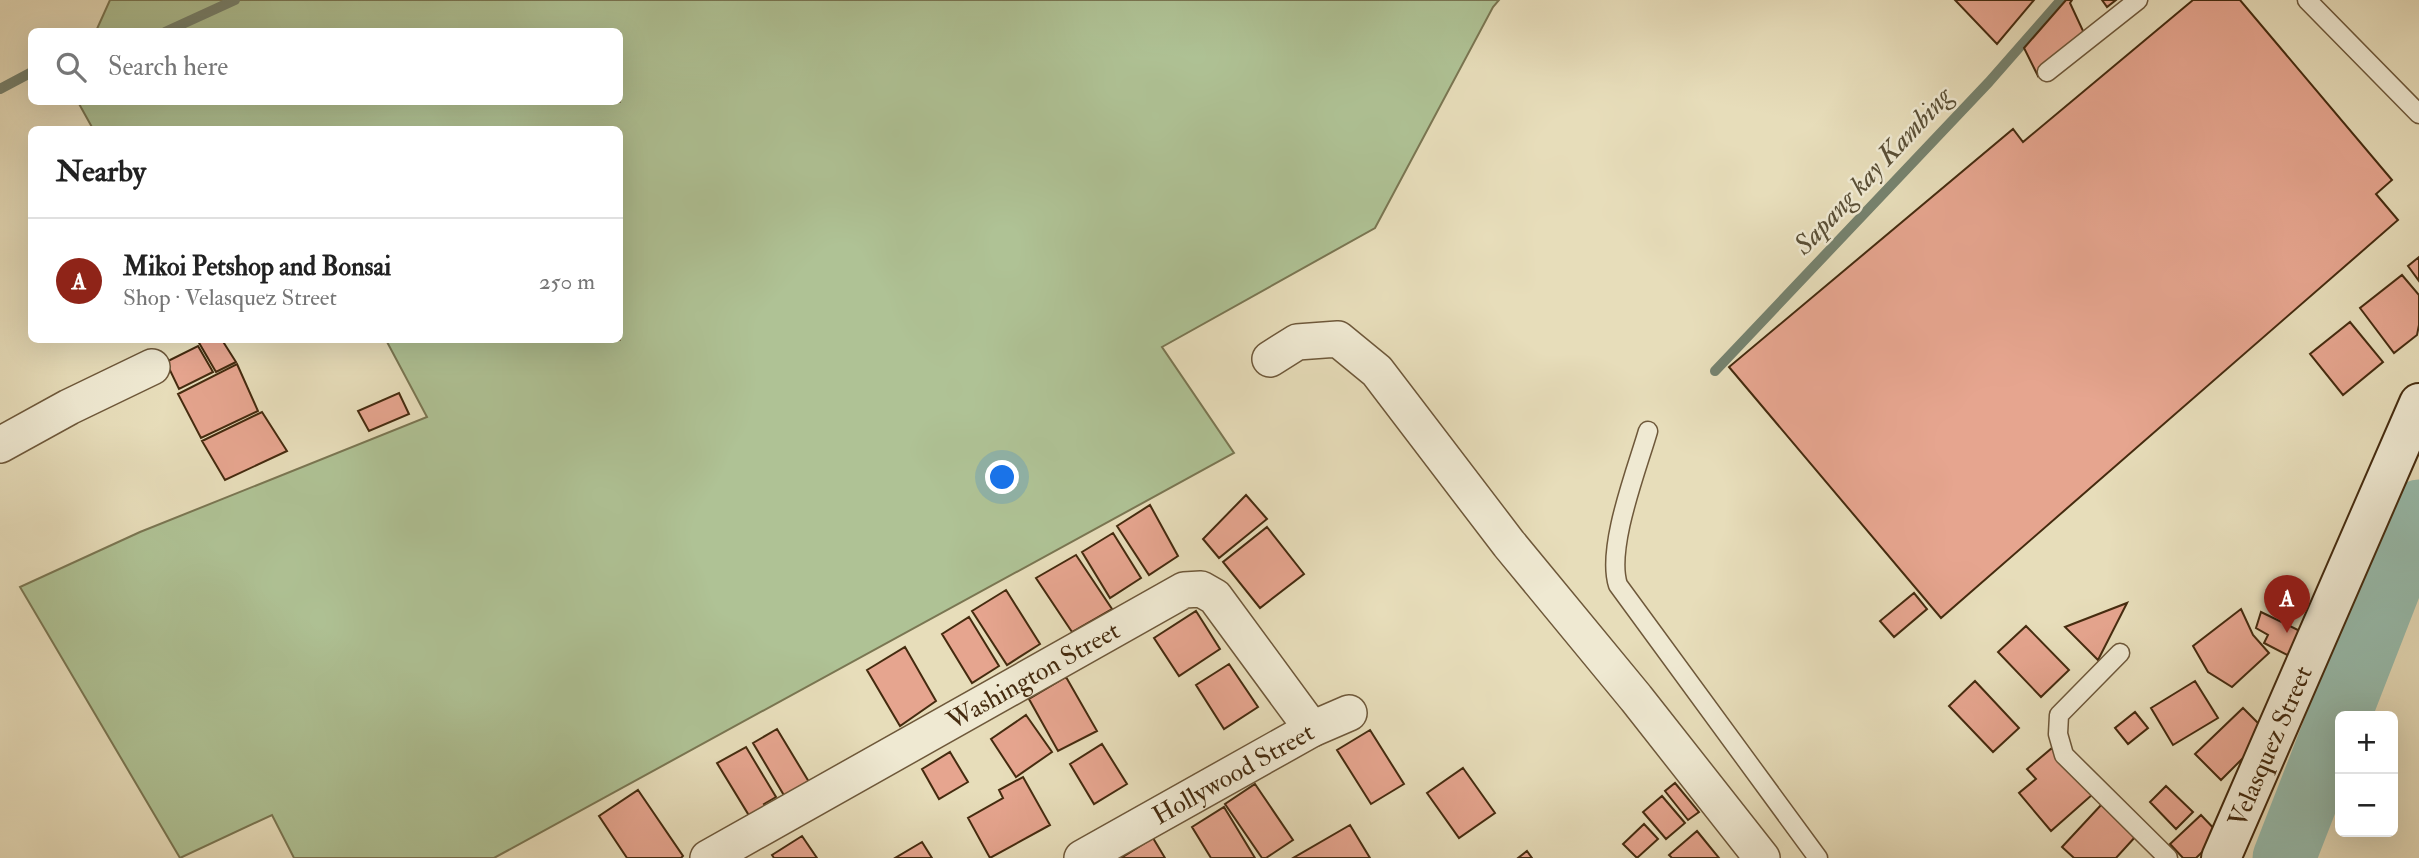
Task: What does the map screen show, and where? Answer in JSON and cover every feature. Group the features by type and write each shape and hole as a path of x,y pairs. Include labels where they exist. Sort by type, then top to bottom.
{"main road":[{"name":"Velasquez Street","path":"2221,858 2419,402"}],"street":[{"path":"1269,359 1297,342 1338,339 1377,372 1509,544 1636,698 1762,858"},
{"path":"0,445 152,367"},
{"name":"Washington Street","path":"708,858 1184,590 1201,589 1215,597 1312,729"},
{"name":"Hollywood Street","path":"1082,858 1312,729 1349,713"}],"lane":[{"path":"2047,72 2138,0"},
{"path":"2308,0 2419,114"},
{"path":"1648,431 1619,534 1614,572 1618,585 1818,858"},
{"path":"2120,653 2059,715 2058,734 2064,755 2168,858"}],"green space":[{"path":"110,0 1499,0 1375,228 1162,347 1234,453 494,858 294,858 272,815 180,858 20,587 140,532 427,417 388,343 623,343 623,126 91,126 80,105 623,105 623,28 97,28"}],"building":[{"path":"1955,0 2034,0 1997,44"},
{"path":"2066,0 2072,0 2070,3 2084,33 2038,76 2024,48"},
{"path":"2102,0 2116,0 2107,7"},
{"path":"2193,0 2240,0 2392,180 2376,194 2398,220 1941,618 1729,367 2013,129 2023,142"},
{"path":"2419,257 2419,281 2408,266"},
{"path":"2402,275 2419,295 2419,325 2417,335 2394,353 2360,308"},
{"path":"2350,322 2383,362 2343,395 2310,354"},
{"path":"199,343 224,343 236,362 216,372"},
{"path":"198,346 213,372 179,389 166,362"},
{"path":"237,364 258,411 201,438 178,394"},
{"path":"399,393 409,414 369,431 358,411"},
{"path":"262,412 287,451 225,480 202,441"},
{"path":"1246,495 1267,519 1219,558 1203,539"},
{"path":"1150,505 1178,556 1149,575 1117,526"},
{"path":"1267,527 1304,574 1260,608 1223,562"},
{"path":"1113,533 1141,578 1110,598 1082,552"},
{"path":"1076,555 1112,609 1072,632 1036,578"},
{"path":"1006,590 1040,644 1007,665 972,611"},
{"path":"1914,593 1927,609 1894,637 1880,621"},
{"path":"2127,603 2098,660 2065,627"},
{"path":"2241,609 2253,635 2269,653 2232,687 2208,672 2193,646"},
{"path":"1196,611 1220,649 1179,676 1154,638"},
{"path":"2261,612 2300,631 2289,656 2264,643 2268,635 2256,628"},
{"path":"969,617 999,666 972,683 942,634"},
{"path":"2026,626 2069,670 2041,697 1998,652"},
{"path":"905,647 936,701 900,726 867,670"},
{"path":"1229,664 1258,707 1224,729 1196,685"},
{"path":"1066,677 1097,731 1058,751 1029,699"},
{"path":"1975,681 2019,728 1993,752 1949,706"},
{"path":"2195,681 2218,718 2173,745 2151,708"},
{"path":"2243,708 2268,733 2221,780 2195,754"},
{"path":"2135,712 2148,728 2128,744 2115,728"},
{"path":"1026,715 1052,752 1016,777 991,739"},
{"path":"777,729 809,782 785,797 753,743"},
{"path":"1370,730 1404,784 1371,804 1337,750"},
{"path":"1102,744 1127,784 1094,804 1070,764"},
{"path":"746,747 776,797 764,804 769,812 753,822 717,763"},
{"path":"2052,748 2093,794 2051,831 2019,793 2036,779 2027,769"},
{"path":"950,752 968,782 939,799 922,769"},
{"path":"1463,768 1495,813 1459,838 1427,793"},
{"path":"1023,777 1050,825 990,858 968,818 1003,798 999,790"},
{"path":"1675,783 1699,812 1688,820 1665,791"},
{"path":"1255,784 1293,840 1266,858 1262,858 1225,804"},
{"path":"2166,786 2193,812 2176,829 2150,802"},
{"path":"638,790 683,856 681,858 627,858 599,816"},
{"path":"1662,796 1685,823 1666,839 1643,812"},
{"path":"2102,804 2136,836 2116,858 2074,858 2062,847"},
{"path":"1224,807 1255,858 1211,858 1192,827"},
{"path":"2201,815 2220,835 2196,858 2183,858 2170,844"},
{"path":"1644,824 1658,839 1637,858 1623,844"},
{"path":"1350,825 1370,858 1293,858"},
{"path":"1697,831 1719,858 1672,858 1669,855"},
{"path":"802,836 817,858 774,858 772,855"},
{"path":"1153,838 1165,858 1121,858"},
{"path":"922,842 932,858 895,858"},
{"path":"1527,851 1532,858 1518,858"}],"waterway":[{"path":"174,28 235,0"},
{"name":"Sapang kay Kambing","path":"1715,371 1989,82 2061,0"},
{"path":"0,89 28,74"},
{"path":"2284,858 2419,511"}],"place":[{"name":"Mikoi Petshop and Bonsai","path":"2287,633"}]}
